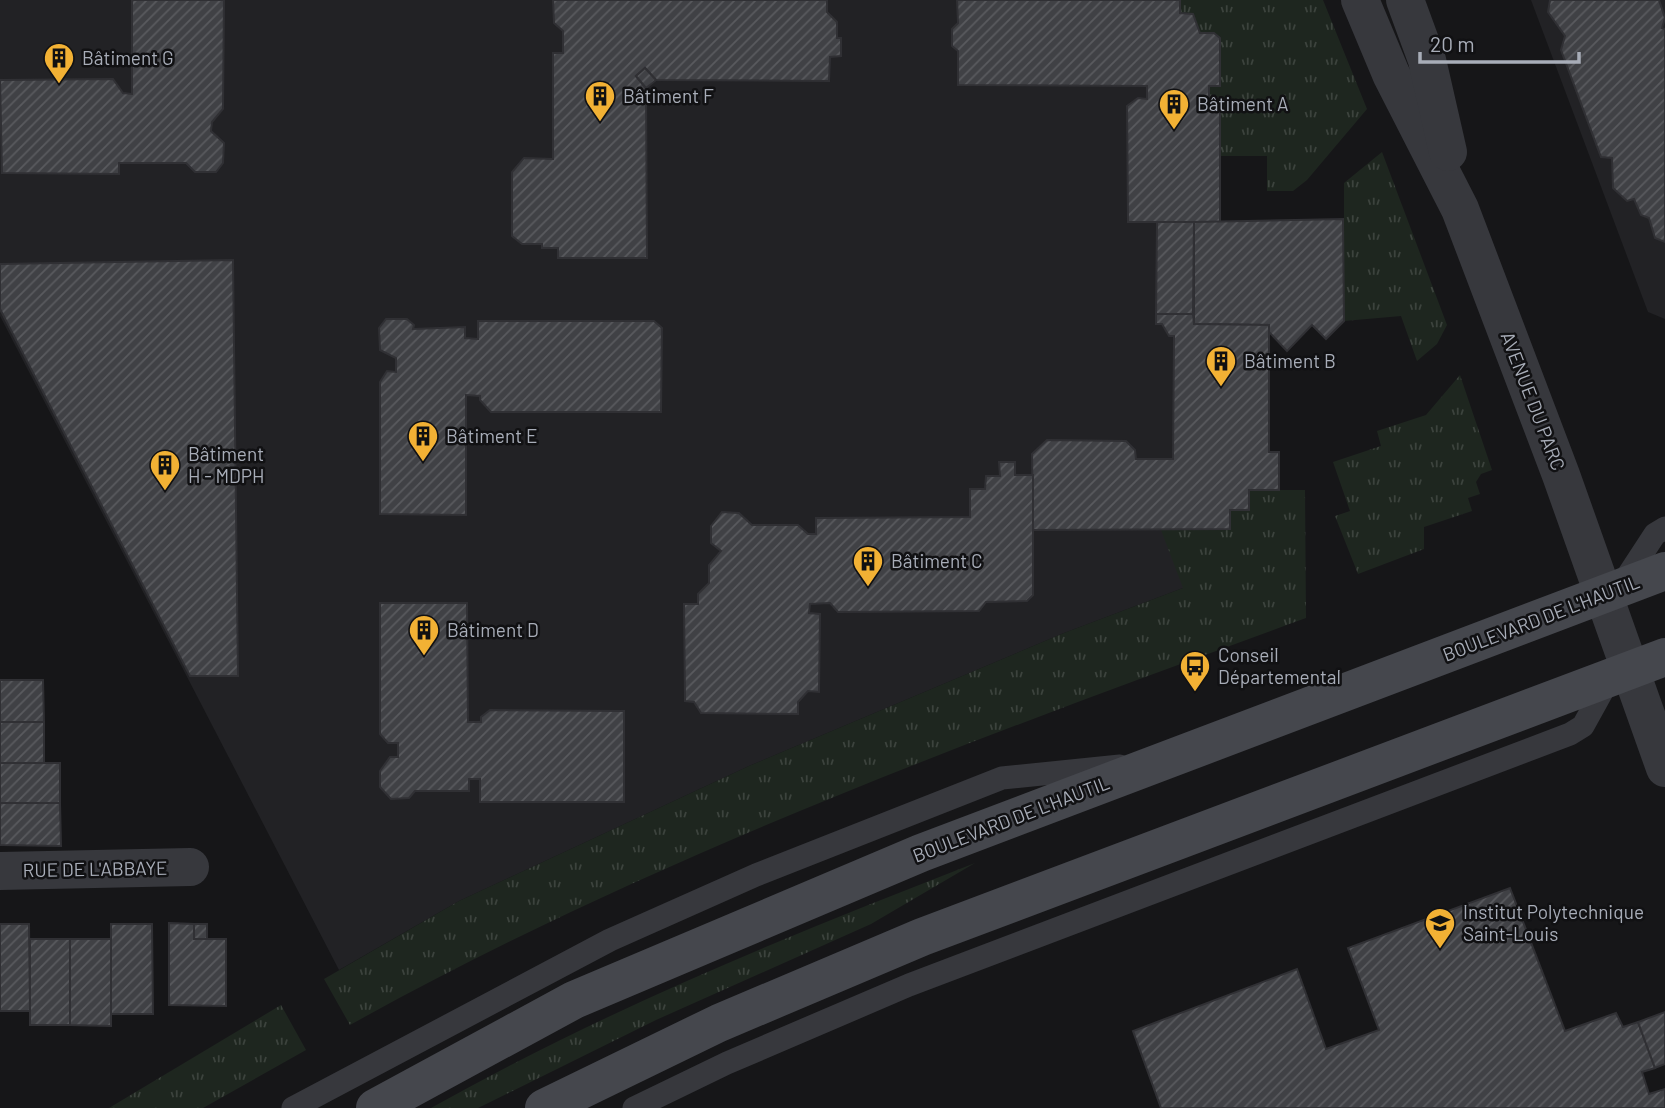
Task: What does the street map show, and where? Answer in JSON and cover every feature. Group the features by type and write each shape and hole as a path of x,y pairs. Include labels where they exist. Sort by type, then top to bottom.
{"main road":[{"name":"BOULEVARD DE L'HAUTIL","path":"375,1108 598,990 921,853 1665,571"},
{"path":"544,1108 719,1023 922,937 1635,668"}],"street":[{"name":"AVENUE DU PARC","path":"1360,0 1391,74 1461,209 1612,591 1665,768"},
{"name":"AVENUE DU PARC","path":"1405,0 1427,60 1461,209"},
{"name":"RUE DE L'ABBAYE","path":"0,871 190,867"}],"lane":[{"path":"1612,591 1655,534 1665,528"},
{"path":"634,1108 739,1058 909,985 1570,734 1583,726 1635,668"},
{"path":"293,1108 610,940 756,875 1002,778 1155,764"}],"shaded area":[{"path":"0,0 1180,0 1180,13 1193,14 1199,24 1220,38 1220,86 1209,86 1220,98 1220,222 1194,223 1194,324 1269,325 1269,452 1279,452 1279,490 1250,490 1249,510 1183,588 1064,633 749,766 459,901 339,970 0,316"},
{"path":"1531,0 1665,0 1665,319 1648,312"}],"green space":[{"path":"1180,0 1323,0 1367,109 1307,180 1293,191 1267,191 1267,156 1220,156 1220,98 1209,98 1209,86 1220,86 1220,38 1214,33 1200,33 1193,14 1180,13"},
{"path":"1382,152 1447,325 1437,344 1417,361 1401,316 1344,321 1344,183"},
{"path":"1460,375 1492,470 1481,474 1476,482 1480,494 1468,498 1472,511 1424,527 1424,549 1358,574 1335,516 1350,511 1333,462 1381,446 1377,431 1426,415"},
{"path":"1249,490 1305,490 1306,618 940,755 700,853 465,964 350,1025 324,979 459,901 749,766 1064,633 1183,588 1161,530 1229,529 1230,510 1249,509"},
{"path":"975,863 871,924 656,1020 478,1108 431,1108 563,1038 631,1006 767,946"},
{"path":"281,1005 306,1050 203,1108 109,1108"}],"building":[{"name":"Bâtiment G","path":"132,0 224,0 223,109 212,122 211,131 224,143 223,163 216,172 195,172 186,163 119,163 119,174 2,173 0,80 113,79 123,93 132,94"},
{"name":"Bâtiment F","path":"553,0 827,0 827,12 837,22 837,38 841,38 841,56 830,57 829,81 656,80 645,68 636,76 646,88 647,258 558,258 558,248 542,248 542,244 522,244 512,236 512,172 524,158 553,159 553,53 563,53 563,31 554,23"},
{"name":"Bâtiment A","path":"957,0 1180,0 1180,13 1193,14 1200,33 1214,33 1220,38 1220,86 1209,86 1209,98 1220,98 1220,222 1128,222 1127,106 1138,98 1147,99 1147,86 958,85 958,51 952,46 952,29 958,23"},
{"path":"1550,0 1659,0 1665,18 1662,28 1665,29 1665,242 1655,238 1649,218 1641,215 1634,199 1627,201 1613,188 1612,158 1601,157 1561,50 1565,36 1548,12"},
{"path":"645,68 656,80 646,88 636,76"},
{"path":"1343,219 1344,321 1326,339 1312,325 1287,351 1269,332 1269,325 1194,324 1194,222"},
{"path":"1157,222 1194,222 1193,314 1156,314"},
{"name":"Bâtiment H - MDPH","path":"233,260 238,676 190,676 0,309 0,264"},
{"name":"Bâtiment B","path":"1156,314 1193,314 1194,324 1269,325 1269,452 1279,452 1279,490 1249,490 1249,510 1230,510 1230,529 1033,530 1032,454 1047,440 1126,441 1135,450 1136,459 1173,459 1174,336 1169,336 1162,324 1156,324"},
{"name":"Bâtiment E","path":"386,319 407,319 414,325 413,329 465,327 465,338 478,339 478,321 654,321 662,328 661,412 491,412 480,400 480,396 466,395 466,515 380,514 380,382 387,371 396,372 396,358 380,350 379,328"},
{"name":"Bâtiment C","path":"999,462 1015,462 1015,475 1033,475 1033,595 1027,601 986,602 979,611 838,612 830,603 810,604 809,613 820,614 819,692 808,691 798,702 798,714 701,713 694,702 685,701 684,604 698,604 698,594 709,583 709,565 721,551 711,543 711,526 722,512 739,513 752,525 798,525 808,534 816,534 816,518 970,517 970,489 985,489 986,476 1000,476"},
{"name":"Bâtiment D","path":"380,603 467,603 468,722 481,722 481,717 490,710 624,711 624,802 480,802 480,779 469,779 469,791 415,791 409,798 391,799 380,787 380,771 390,757 398,757 398,743 388,743 380,734"},
{"path":"0,680 43,680 44,722 0,722"},
{"path":"0,722 44,722 44,763 0,763"},
{"path":"0,763 60,763 60,803 0,803"},
{"path":"0,803 60,803 61,846 0,845"},
{"name":"Institut Polytechnique Saint-Louis","path":"1510,888 1565,1031 1616,1013 1623,1027 1638,1022 1655,1068 1642,1072 1649,1094 1665,1089 1665,1108 1161,1108 1133,1031 1297,969 1326,1049 1379,1030 1348,948"},
{"path":"169,923 194,924 194,939 226,939 226,1006 169,1005"},
{"path":"0,924 29,924 30,1011 0,1011"},
{"path":"111,924 152,924 153,1014 111,1014"},
{"path":"194,924 207,924 207,939 194,939"},
{"path":"30,939 70,939 70,1025 30,1025"},
{"path":"70,939 111,939 111,1026 70,1025"},
{"path":"1665,1012 1665,1064 1655,1068 1638,1022"}],"place":[{"name":"Bâtiment G","path":"59,85"},
{"name":"Bâtiment F","path":"600,123"},
{"name":"Bâtiment A","path":"1174,131"},
{"name":"Bâtiment B","path":"1221,388"},
{"name":"Bâtiment E","path":"423,463"},
{"name":"Bâtiment H - MDPH","path":"165,492"},
{"name":"Bâtiment C","path":"868,588"},
{"name":"Bâtiment D","path":"424,657"},
{"name":"Conseil Départemental","path":"1195,693"},
{"name":"Institut Polytechnique Saint-Louis","path":"1440,950"}]}
